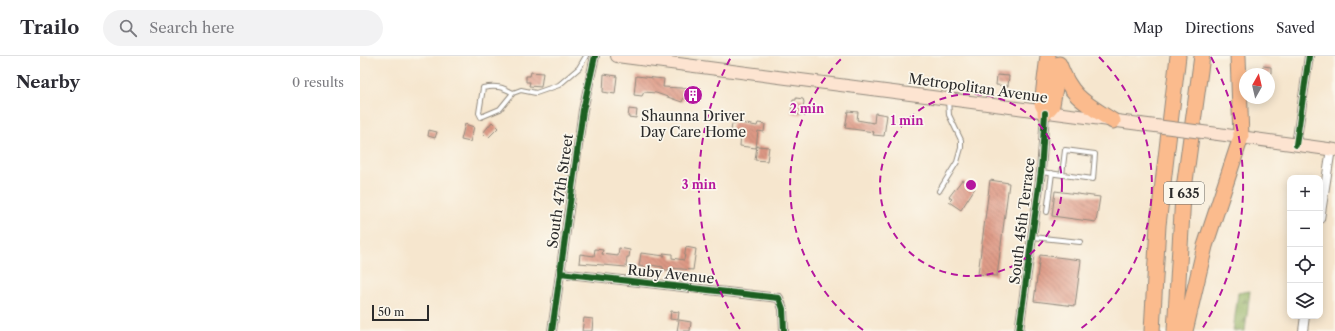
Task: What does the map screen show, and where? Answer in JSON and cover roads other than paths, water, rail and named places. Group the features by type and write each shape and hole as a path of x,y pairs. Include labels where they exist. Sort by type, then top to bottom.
{"highway":[{"name":"I 635","path":"1152,331 1158,225 1178,56"},
{"name":"I 635","path":"1175,331 1183,196 1202,56"},
{"path":"1185,331 1205,246 1241,137 1238,56"},
{"path":"1045,113 1042,104 1056,59"},
{"path":"1056,59 1065,80 1073,92 1085,103 1113,121"}],"main road":[{"name":"Metropolitan Avenue","path":"617,56 1333,150"}],"street":[{"name":"South 47th Street","path":"552,331 583,110 595,56"},
{"path":"1296,145 1309,56"},
{"name":"South 45th Terrace","path":"1019,331 1041,172 1045,113"},
{"path":"1322,211 1333,150"},
{"name":"Ruby Avenue","path":"560,273 779,298 783,309 784,331"},
{"path":"1303,331 1305,319"}],"lane":[{"path":"513,93 505,88 496,86 483,88 479,112 481,118 500,109 513,93 520,90 536,93 559,85 579,68 586,56"},
{"path":"939,191 957,162 961,148 961,140 949,116 948,99"},
{"path":"1041,172 1052,173 1062,175 1093,179 1095,154 1065,150 1062,175"},
{"path":"1047,212 1052,173"},
{"path":"1033,236 1080,242"}],"place":[{"name":"Shaunna Driver Day Care Home","path":"693,95"}]}
